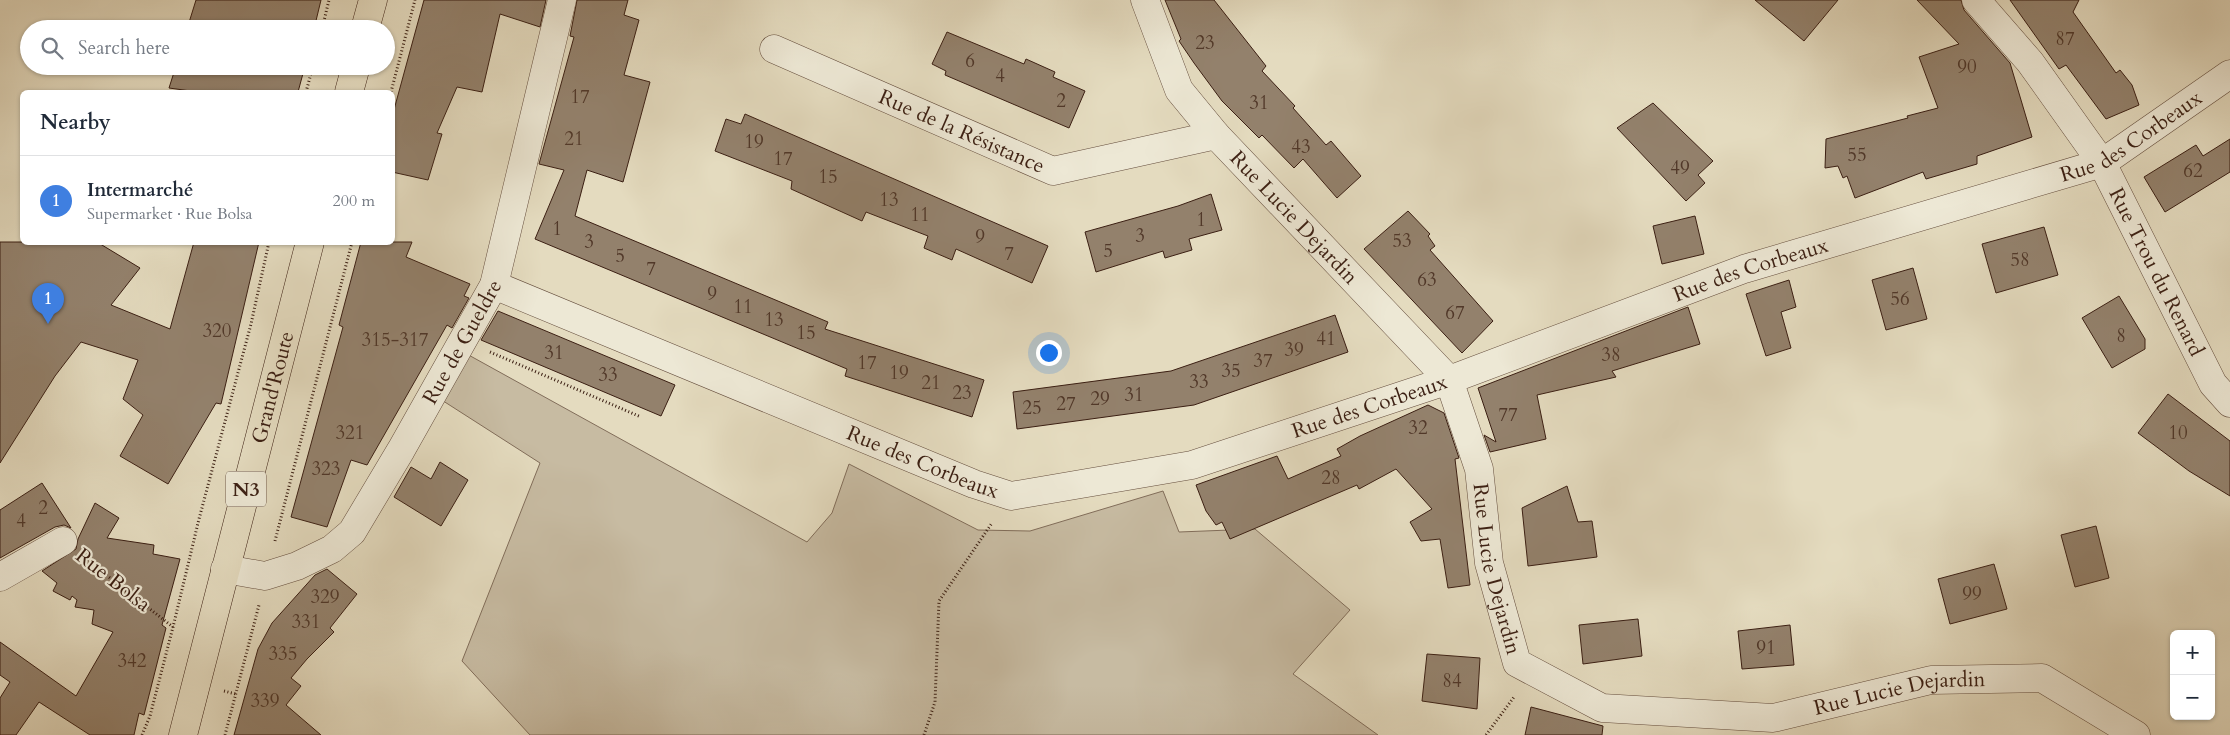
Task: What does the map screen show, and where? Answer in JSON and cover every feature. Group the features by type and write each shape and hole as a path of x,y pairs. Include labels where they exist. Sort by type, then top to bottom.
{"main road":[{"path":"367,20 373,0"},
{"path":"350,90 354,75"},
{"name":"Grand'Route","path":"183,735 309,245"}],"street":[{"name":"Rue de Gueldre","path":"225,569 266,576 297,566 332,549 352,532 464,341 494,285 562,0"},
{"name":"Rue Lucie Dejardin","path":"1145,0 1179,90 1216,135 1449,380 1479,469 1489,563 1517,663 1602,708 1773,718 1931,680 2042,678 2136,735"},
{"name":"Rue Trou du Renard","path":"1976,0 2030,62 2102,163 2213,384 2230,403"},
{"name":"Rue de la Résistance","path":"774,49 1053,171 1216,135"},
{"name":"Rue des Corbeaux","path":"494,285 965,480 1011,496 1192,465 1449,380 1744,269 2102,163 2230,74"},
{"name":"Rue Bolsa","path":"0,577 63,541"}],"path":[{"path":"324,20 329,0"},
{"path":"392,90 415,0"},
{"path":"307,90 311,75"},
{"path":"142,735 150,716 173,627 199,519 251,324 268,245"},
{"path":"225,735 252,639 266,576 351,245"},
{"path":"464,341 640,418"},
{"path":"924,735 935,702 939,601 1011,496"},
{"name":"Rue Bolsa","path":"63,541 173,627"},
{"path":"1486,735 1532,672"}],"shaded area":[{"path":"465,353 807,542 832,513 849,464 978,530 1030,531 1163,491 1179,532 1255,529 1350,610 1293,674 1378,735 530,735 462,661 540,463 437,397"}],"building":[{"path":"196,0 321,0 316,20 190,20"},
{"path":"424,0 546,0 540,27 500,14 482,92 457,87 437,133 442,134 428,180 395,173 395,106"},
{"path":"577,0 628,0 624,15 639,20 624,75 650,82 623,182 587,170 575,216 828,322 825,329 984,380 972,417 845,376 847,369 535,239 564,170 539,164 574,37 570,36"},
{"path":"1165,0 1214,0 1266,66 1262,71 1295,106 1293,108 1326,145 1331,141 1361,176 1337,198 1303,159 1294,168 1262,135 1259,138 1222,101 1179,41 1181,39"},
{"path":"1755,0 1838,0 1804,41"},
{"path":"1917,0 1961,0 1964,10 2010,63 2032,137 1977,156 1977,164 1926,179 1923,172 1855,198 1847,176 1843,178 1838,166 1825,168 1826,139 1908,118 1907,116 1938,108 1919,57 1959,44"},
{"path":"2010,0 2079,0 2073,12 2116,73 2120,70 2132,85 2139,105 2106,119 2066,65 2059,69"},
{"path":"947,32 1024,64 1026,59 1055,72 1053,77 1085,91 1069,128 945,75 946,71 932,64"},
{"path":"173,75 303,75 299,90 184,90 169,88"},
{"path":"1653,103 1713,161 1698,175 1705,183 1686,201 1617,128"},
{"path":"745,114 1048,246 1032,283 956,249 952,260 924,248 928,236 866,212 862,221 791,189 792,181 715,151 726,119 741,124"},
{"path":"2230,139 2230,172 2165,212 2144,177 2196,145 2203,156"},
{"path":"1211,194 1222,230 1189,239 1192,250 1165,258 1163,251 1096,272 1085,232 1178,206"},
{"path":"1408,211 1430,234 1428,236 1435,246 1430,250 1493,321 1462,353 1364,249"},
{"path":"1695,216 1704,254 1662,264 1653,226"},
{"path":"2044,227 2058,275 1996,293 1982,244"},
{"path":"0,242 20,242 20,245 102,245 140,268 111,305 170,329 193,245 258,245 221,404 216,403 168,484 120,456 143,415 123,399 138,360 81,342 55,376 0,463"},
{"path":"395,242 412,242 406,257 470,284 464,296 469,298 452,328 447,325 367,465 351,460 327,527 291,517 343,327 339,325 360,245 395,245"},
{"path":"1913,268 1927,319 1886,330 1872,280"},
{"path":"1789,280 1796,307 1781,312 1791,348 1766,356 1746,294"},
{"path":"2119,296 2145,339 2145,349 2112,368 2082,318"},
{"path":"1688,307 1700,344 1612,371 1616,377 1537,395 1546,439 1490,452 1484,435 1496,442 1478,388"},
{"path":"498,311 675,385 661,416 481,340"},
{"path":"1335,315 1348,352 1194,405 1017,429 1013,392 1171,371"},
{"path":"2168,394 2230,441 2230,496 2189,471 2138,433"},
{"path":"1428,405 1444,413 1459,458 1455,459 1470,585 1448,588 1440,539 1421,541 1410,522 1432,509 1396,469 1359,489 1357,485 1230,539 1222,522 1216,525 1206,511 1196,485 1277,456 1288,479 1341,456 1337,449 1360,436"},
{"path":"440,462 468,480 441,526 394,497 411,467 431,479"},
{"path":"42,483 71,528 64,525 55,527 0,558 0,510"},
{"path":"1567,486 1578,522 1592,521 1597,557 1528,566 1522,508"},
{"path":"95,503 119,518 107,538 154,545 153,554 180,559 162,625 166,628 144,715 139,713 134,735 90,735 39,702 16,735 0,735 0,698 10,682 0,675 0,642 76,696 113,632 92,624 94,610 75,607 77,600 72,596 70,600 53,591 57,583 42,571 76,549 78,539"},
{"path":"2096,526 2109,578 2075,587 2061,535"},
{"path":"1994,564 2007,609 1950,624 1938,579"},
{"path":"327,569 357,594 330,628 334,632 291,678 301,686 286,705 321,735 234,735 258,649 272,623 315,575"},
{"path":"1638,619 1642,656 1583,664 1579,625"},
{"path":"1790,625 1794,665 1742,669 1738,631"},
{"path":"1427,654 1480,658 1477,709 1422,701"},
{"path":"1531,707 1603,726 1602,735 1525,735"}],"place":[{"name":"Intermarché","path":"48,324"}]}
